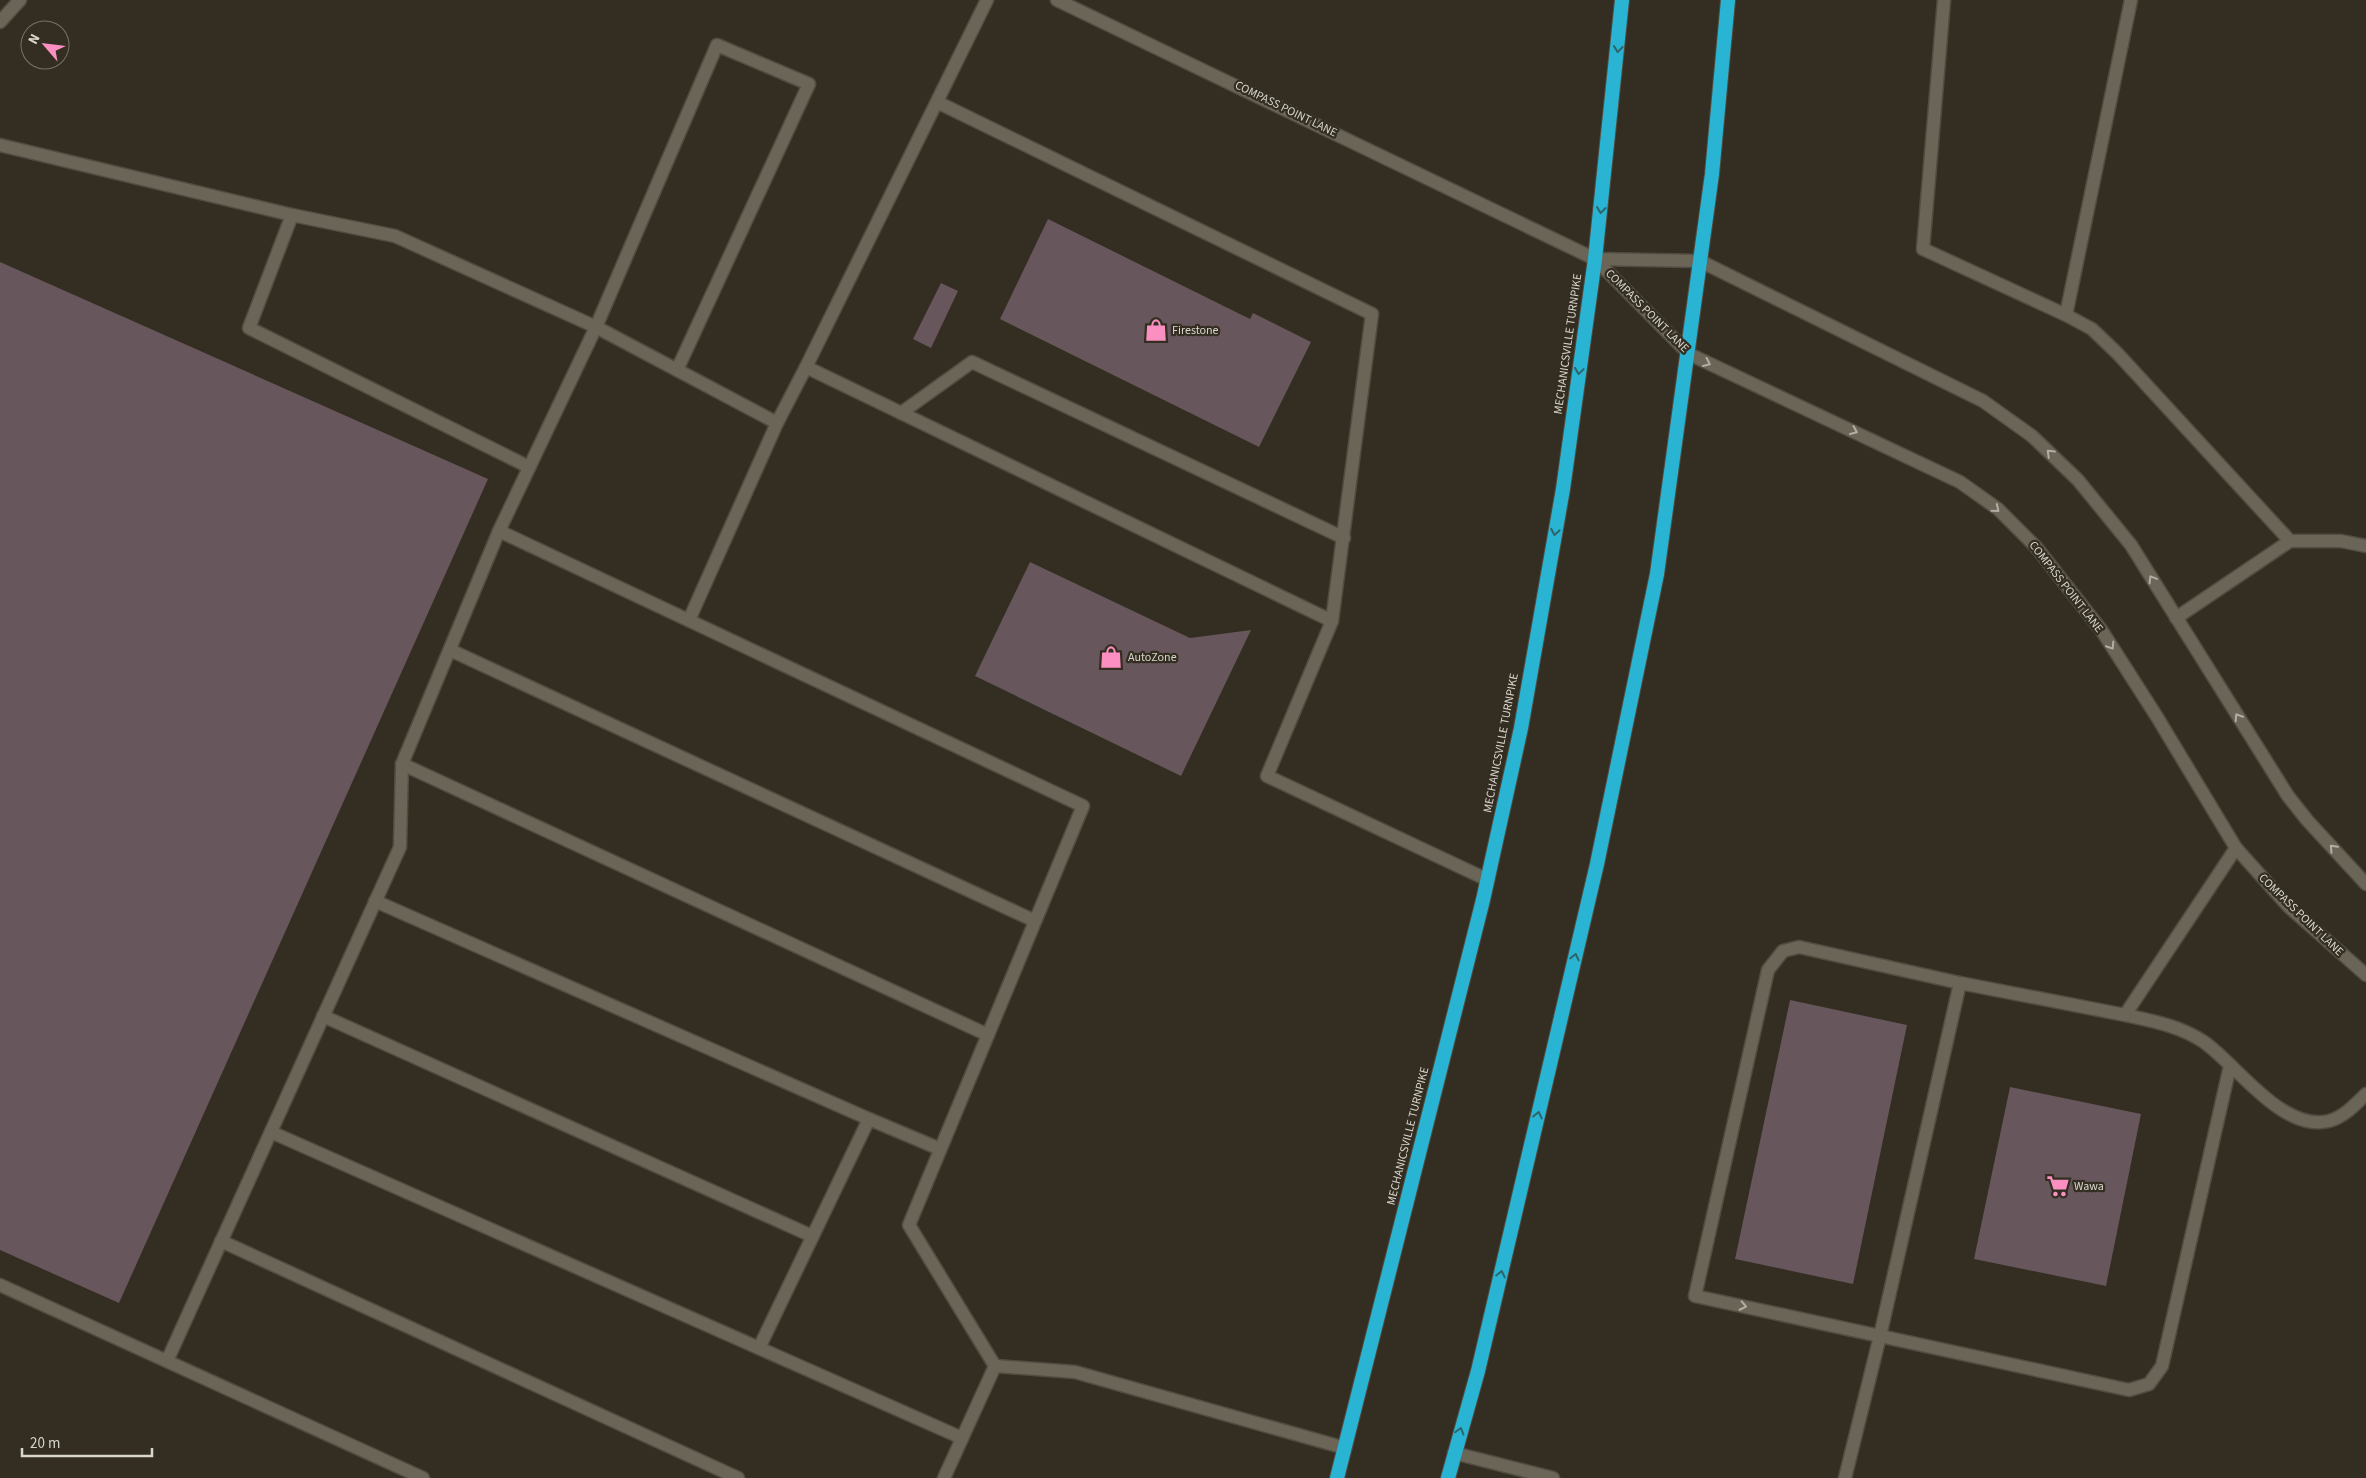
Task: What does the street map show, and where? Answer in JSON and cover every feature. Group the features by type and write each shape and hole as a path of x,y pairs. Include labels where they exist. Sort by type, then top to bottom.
{"highway":[{"name":"MECHANICSVILLE TURNPIKE","path":"1337,1478 1488,880 1520,728 1563,489 1595,259 1622,0"},
{"path":"1448,1478 1478,1371 1597,864 1657,574 1689,354 1712,174 1728,0"}],"street":[{"path":"0,22 20,0"},
{"path":"689,620 777,423 987,0"},
{"name":"COMPASS POINT LANE","path":"1057,0 1595,259 1689,354 1960,482 1998,509 2036,547 2102,631 2157,717 2236,848 2289,907 2366,975"},
{"path":"1944,0 1923,249 2066,315 2092,329 2118,354 2290,541"},
{"path":"2066,315 2131,0"},
{"path":"167,1361 400,847 402,764 499,531 596,327 717,45 809,84 677,370"},
{"path":"937,102 1372,314 1332,621 1266,776 1488,880"},
{"path":"0,145 292,215 395,236 596,327 777,423"},
{"path":"292,215 249,328 530,467"},
{"name":"COMPASS POINT LANE","path":"1595,259 1700,261 1983,401 2032,436 2078,480 2131,545 2288,796 2307,820 2366,884"},
{"path":"901,413 972,362 1344,538"},
{"path":"806,366 1332,621"},
{"path":"499,531 1083,806 909,1225 995,1366"},
{"path":"2176,618 2290,541 2341,541 2366,546"},
{"path":"450,650 1036,921"},
{"path":"402,764 988,1035"},
{"path":"2125,1015 2236,848"},
{"path":"375,901 869,1120 940,1149"},
{"path":"2230,1066 2162,1366 2148,1384 2129,1390 1695,1296 1768,970 1782,950 1799,947 1960,983 2174,1026 2204,1042 2283,1110 2302,1120 2329,1120 2352,1109 2366,1094"},
{"path":"1845,1478 1880,1336 1960,983"},
{"path":"323,1016 812,1236"},
{"path":"758,1348 869,1120"},
{"path":"271,1132 962,1438"},
{"path":"222,1241 738,1478"},
{"path":"0,1285 423,1478"},
{"path":"995,1366 1075,1372 1345,1448"},
{"path":"944,1478 995,1366"},
{"path":"1454,1454 1553,1478"}],"building":[{"name":"Firestone","path":"1048,219 1250,319 1253,313 1311,342 1259,447 1000,319"},
{"path":"0,262 488,479 119,1303 0,1250"},
{"path":"941,283 958,291 931,348 913,339"},
{"name":"AutoZone","path":"1030,562 1190,638 1251,630 1181,776 975,676"},
{"path":"1790,1000 1907,1025 1853,1284 1735,1259"},
{"name":"Wawa","path":"2010,1087 2141,1114 2106,1286 1974,1259"}],"place":[{"name":"Firestone","path":"1156,330"},
{"name":"AutoZone","path":"1111,657"},
{"name":"Wawa","path":"2058,1186"}]}
